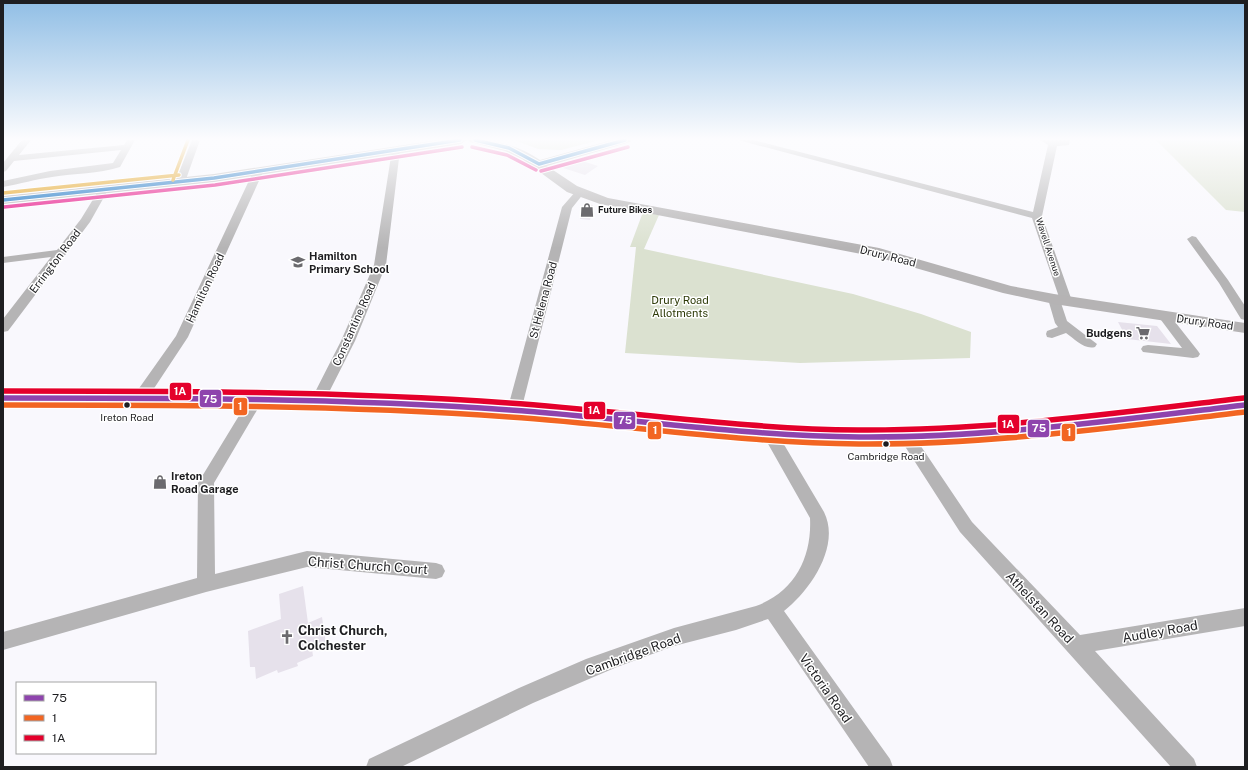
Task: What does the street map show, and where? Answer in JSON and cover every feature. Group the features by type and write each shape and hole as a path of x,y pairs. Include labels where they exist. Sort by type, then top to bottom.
{"main road":[{"path":"3,200 227,176"},
{"name":"Drury Road","path":"555,176 579,193 605,201 871,251 1009,290 1060,300 1245,328"},
{"path":"3,398 140,398 417,404 514,411 770,435 907,437 1003,430 1245,404"}],"street":[{"path":"3,184 24,181 43,176"},
{"path":"180,182 182,176"},
{"name":"Hamilton Road","path":"140,398 182,337 256,176"},
{"name":"Constantine Road","path":"317,402 348,342 380,265 392,176"},
{"path":"881,176 1037,216"},
{"name":"Wavell Avenue","path":"1043,176 1037,216 1060,300 1061,323 1067,328"},
{"name":"Errington Road","path":"3,328 86,220 103,190"},
{"name":"St Helena Road","path":"514,411 567,207 579,193"},
{"path":"1192,239 1224,282 1245,316"},
{"path":"3,260 60,253"},
{"path":"1148,349 1193,354 1164,316"},
{"path":"1052,334 1067,328 1090,344"},
{"path":"3,641 206,584 206,483 256,400"},
{"name":"Cambridge Road","path":"377,767 499,708 616,657 674,637 736,623 772,609 802,583 812,568 816,555 820,530 818,517 770,435"},
{"name":"Athelstan Road","path":"907,437 966,527 1076,645 1186,767"},
{"name":"Christ Church Court","path":"206,584 307,559 436,570"},
{"name":"Victoria Road","path":"772,609 828,693 882,767"},
{"name":"Audley Road","path":"1076,645 1245,616"}],"green space":[{"path":"1192,176 1245,176 1245,212 1226,210"},
{"name":"Drury Road Allotments","path":"643,212 659,215 644,249 853,294 921,314 971,332 970,358 800,363 625,353 636,247 630,247"}],"building":[{"name":"Future Bikes","path":"583,205 593,205 590,220 580,219"},
{"name":"Budgens","path":"1118,322 1157,326 1171,344 1127,339"},
{"name":"Christ Church, Colchester","path":"303,586 308,623 322,617 326,644 312,649 313,656 297,663 298,666 278,673 277,670 256,679 255,667 250,667 248,631 281,619 279,594"}],"transit line":[{"path":"3,193 170,176"},
{"path":"173,180 175,176"},
{"path":"3,200 227,176"},
{"path":"4,207 215,185 274,176"},
{"name":"1A","path":"3,391 193,392 383,396 553,406 727,423 814,429 858,430 955,428 1100,415 1244,398"},
{"name":"75","path":"3,398 193,399 383,403 554,413 728,430 815,436 859,437 956,435 1101,422 1245,405"},
{"name":"1","path":"3,405 193,406 383,410 510,417 771,441 859,444 956,442 1101,429 1245,412"}],"place":[{"name":"Future Bikes","path":"587,210"},
{"name":"Hamilton Primary School","path":"298,262"},
{"name":"Budgens","path":"1143,333"},
{"name":"Ireton Road","path":"127,405"},
{"name":"Cambridge Road","path":"886,444"},
{"name":"Ireton Road Garage","path":"160,482"},
{"name":"Christ Church, Colchester","path":"287,637"}]}
